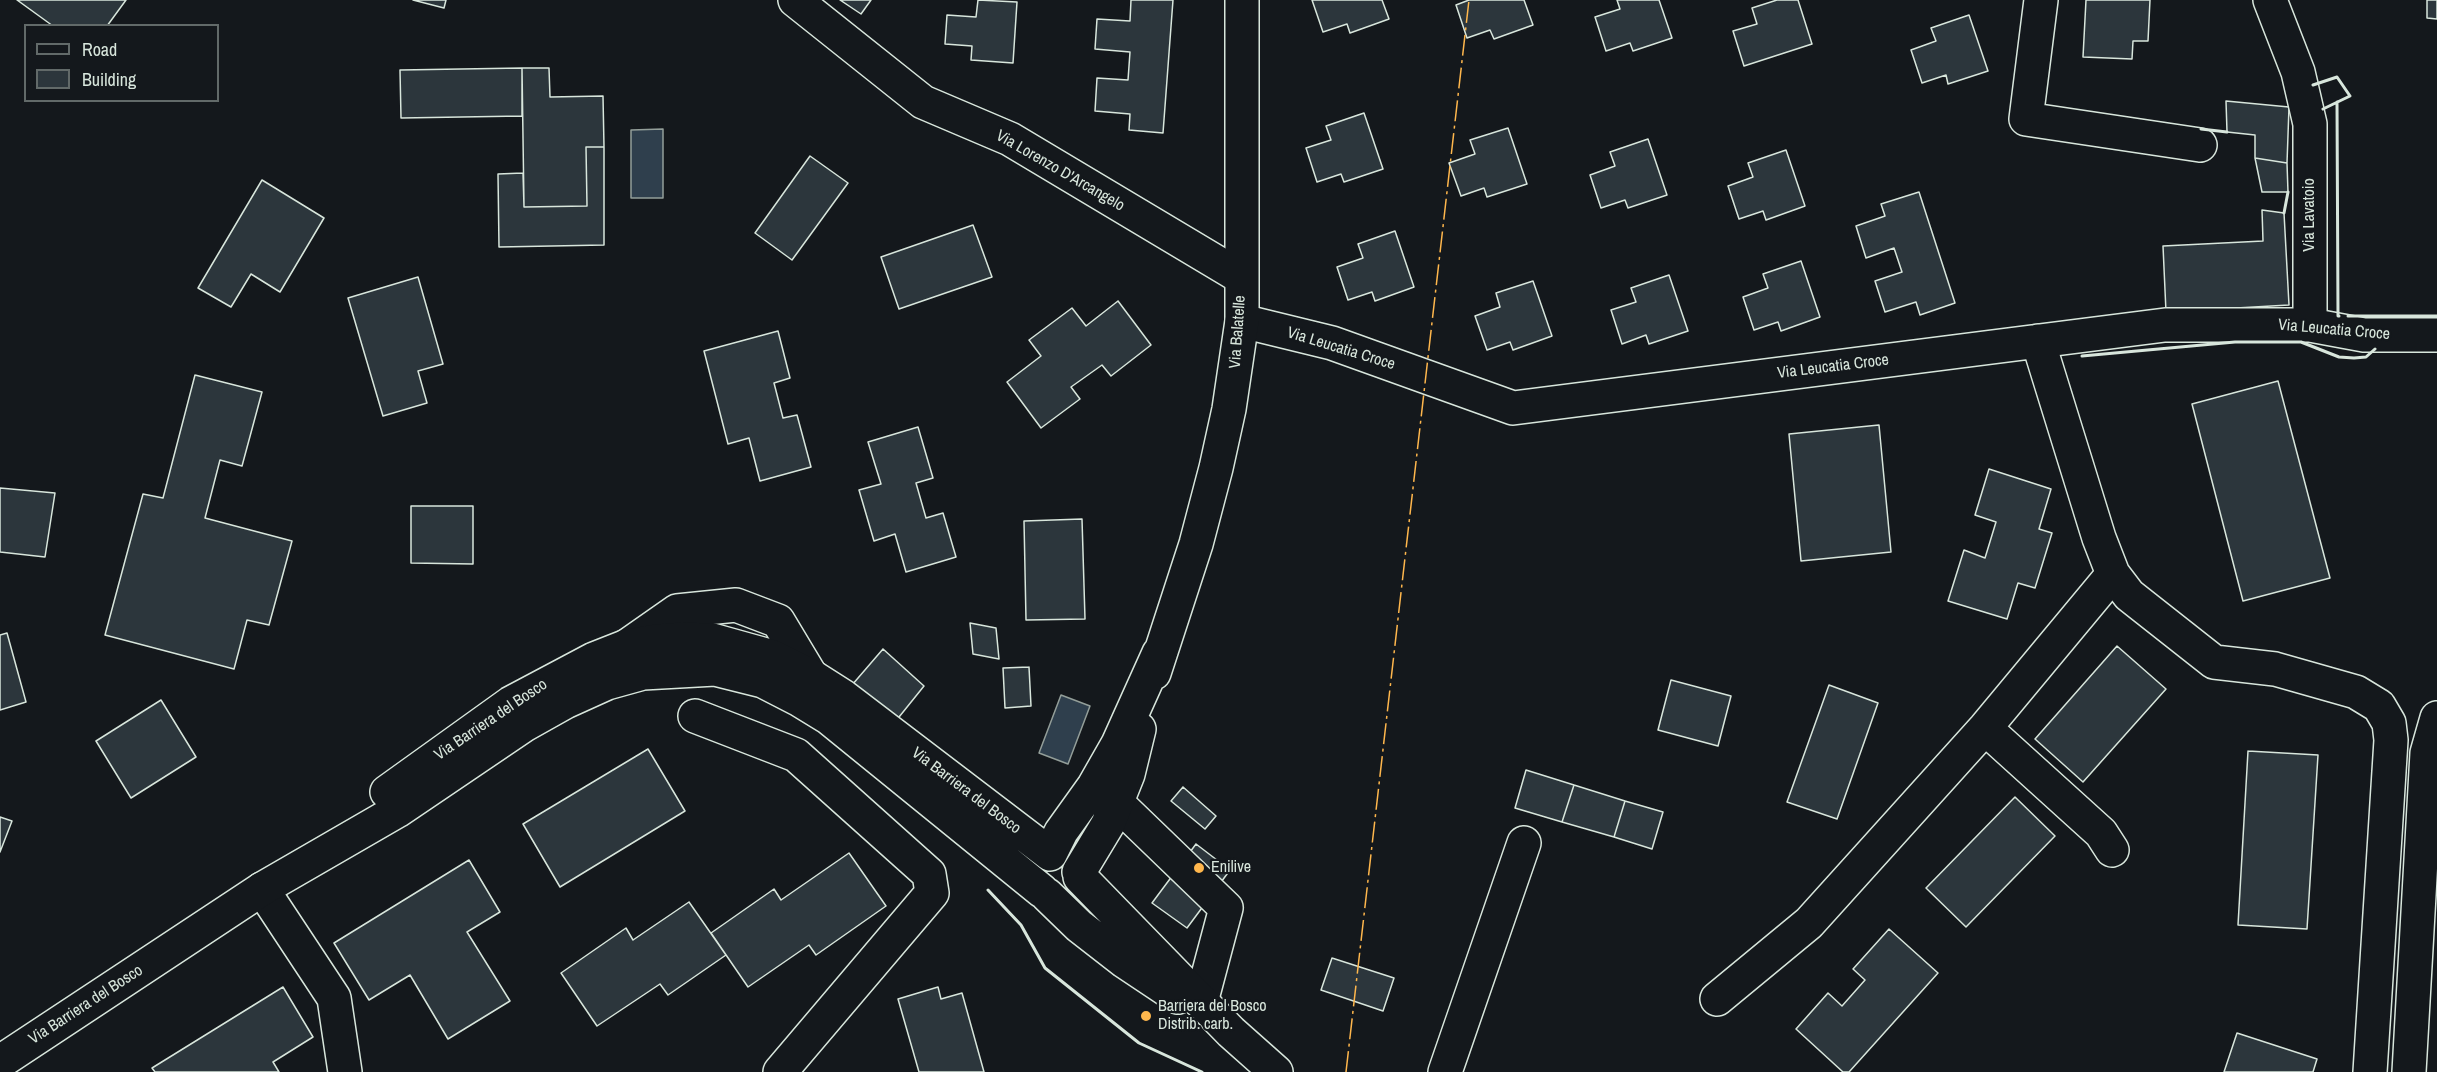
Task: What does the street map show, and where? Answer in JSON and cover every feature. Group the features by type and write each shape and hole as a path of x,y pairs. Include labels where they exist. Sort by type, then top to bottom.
{"main road":[{"name":"Via Lorenzo D'Arcangelo","path":"795,0 923,102 1010,139 1241,277"},
{"name":"Via Balatelle","path":"1106,804 1128,774 1159,653 1196,544 1229,409 1242,321 1242,0"},
{"path":"2041,0 2026,119 2200,145"},
{"name":"Via Lavatoio","path":"2270,0 2298,72 2310,124 2310,325"},
{"name":"Via Leucatia Croce","path":"1242,321 1332,343 1513,408 2165,325 2310,325 2364,335 2437,335"},
{"path":"2038,341 2099,538 2113,574 2129,595 2214,662 2275,669 2356,692 2379,706 2389,723 2391,740 2370,1072"},
{"path":"1717,999 1809,923 1985,728 2113,574"},
{"name":"Via Barriera del Bosco","path":"262,889 394,786 511,703 584,664 627,646 682,639 712,640 773,657 811,676 844,697 1050,854"},
{"name":"Via Barriera del Bosco","path":"0,1062 262,889 397,811 524,725 565,702 607,683 643,673 715,669 763,681 829,718 1044,893 1079,926 1124,961 1231,1032"},
{"path":"695,716 796,755 928,874 932,893 780,1072"},
{"path":"2409,1072 2427,753 2437,718"},
{"path":"1985,728 2101,833 2112,850"},
{"path":"1008,824 1030,825 1063,812 1106,804"},
{"path":"1106,804 1079,875 1078,884 1068,895 1054,897 1044,893 1038,886 1035,872 1041,861 1050,854 1061,832 1106,804"},
{"path":"1104,899 1099,880 1099,864 1106,804"},
{"path":"1106,804 1226,908 1201,1002"},
{"path":"1446,1072 1524,843"},
{"path":"1050,854 1058,853 1075,861 1079,875 1201,1002 1276,1072"},
{"path":"262,889 334,998 345,1072"}],"water":[{"path":"663,129 663,198 631,198 631,130"},
{"path":"1061,695 1090,706 1068,764 1039,753"}],"building":[{"path":"17,0 126,0 108,24 50,24"},
{"path":"413,0 446,0 444,8"},
{"path":"840,0 871,0 861,14"},
{"path":"978,0 1017,2 1013,63 971,60 972,46 945,44 947,15 976,17"},
{"path":"1131,0 1173,0 1163,133 1129,130 1130,114 1095,111 1097,78 1128,80 1130,52 1095,49 1097,19 1130,21"},
{"path":"1312,0 1382,0 1389,19 1350,33 1347,24 1323,32"},
{"path":"1469,0 1524,0 1533,25 1494,39 1490,30 1467,38 1456,5"},
{"path":"1617,0 1659,0 1672,38 1633,51 1630,43 1606,51 1595,17 1620,9"},
{"path":"1777,0 1798,0 1812,44 1744,66 1733,31 1757,24 1752,8"},
{"path":"2086,0 2150,0 2148,41 2133,41 2132,59 2083,57"},
{"path":"2427,0 2437,0 2437,19 2427,18"},
{"path":"1969,15 1988,71 1948,84 1946,75 1922,83 1911,50 1936,41 1931,28"},
{"path":"522,68 549,68 550,97 603,96 604,147 586,147 587,206 524,207"},
{"path":"522,68 522,116 401,118 400,70"},
{"path":"2226,101 2289,107 2287,163 2255,158 2255,135 2227,132"},
{"path":"1364,113 1383,169 1344,182 1341,174 1317,182 1306,148 1331,140 1326,126"},
{"path":"1508,128 1527,184 1487,197 1484,188 1461,196 1449,163 1475,154 1470,140"},
{"path":"1648,139 1667,195 1628,208 1625,200 1601,208 1590,175 1615,166 1610,152"},
{"path":"586,147 604,147 604,245 499,247 498,174 523,173 524,207 587,206"},
{"path":"1786,150 1805,206 1766,220 1763,211 1739,219 1728,186 1753,177 1748,163"},
{"path":"810,156 848,183 792,260 755,233"},
{"path":"2255,158 2287,163 2288,192 2262,192"},
{"path":"262,180 324,218 280,292 251,274 231,307 198,288"},
{"path":"1919,192 1955,303 1920,315 1916,302 1885,312 1875,281 1902,272 1894,248 1866,258 1856,226 1885,216 1881,204"},
{"path":"2262,210 2284,213 2289,305 2166,312 2163,246 2263,241"},
{"path":"973,225 992,277 899,309 881,257"},
{"path":"1395,231 1414,287 1375,301 1372,292 1348,300 1337,267 1363,258 1358,244"},
{"path":"1801,261 1820,317 1781,331 1778,322 1754,330 1743,297 1768,288 1763,274"},
{"path":"1669,275 1688,331 1649,344 1646,335 1622,344 1611,310 1636,302 1631,288"},
{"path":"418,277 443,364 418,371 427,403 383,416 348,298"},
{"path":"1533,281 1552,336 1513,350 1510,342 1487,350 1475,316 1500,307 1496,293"},
{"path":"1118,301 1151,345 1111,376 1102,365 1071,387 1080,399 1041,428 1007,382 1041,356 1029,340 1072,308 1086,326"},
{"path":"778,331 790,378 774,383 783,418 797,415 811,467 760,481 749,438 728,444 704,351"},
{"path":"195,375 262,392 242,466 220,460 205,518 292,541 269,625 247,620 234,669 105,635 143,494 163,498"},
{"path":"2278,381 2330,578 2243,601 2192,404"},
{"path":"1879,425 1891,552 1801,561 1789,434"},
{"path":"918,427 933,478 916,483 926,518 943,513 956,557 906,572 895,534 874,541 859,490 881,484 868,442"},
{"path":"1989,469 2051,489 2039,529 2052,533 2035,588 2018,583 2007,619 1948,601 1964,550 1985,558 1996,522 1975,515"},
{"path":"0,488 55,493 45,557 0,552"},
{"path":"411,506 473,506 473,564 411,563"},
{"path":"1082,519 1085,619 1026,620 1024,521"},
{"path":"970,623 996,628 999,659 973,654"},
{"path":"7,633 26,702 0,710 0,635"},
{"path":"2117,646 2166,689 2083,782 2035,739"},
{"path":"883,649 924,686 895,722 852,685"},
{"path":"1029,667 1031,706 1005,708 1003,668"},
{"path":"1671,680 1731,696 1718,746 1658,730"},
{"path":"1829,685 1878,703 1837,819 1787,802"},
{"path":"161,700 196,757 131,798 96,741"},
{"path":"648,749 685,811 560,887 523,824"},
{"path":"2248,751 2318,755 2307,929 2238,925"},
{"path":"1526,770 1574,785 1562,822 1515,808"},
{"path":"1574,785 1625,801 1614,837 1562,822"},
{"path":"1183,787 1216,816 1205,829 1171,801"},
{"path":"2015,797 2055,836 1966,927 1926,888"},
{"path":"1625,801 1663,812 1652,849 1614,837"},
{"path":"0,817 12,821 0,852"},
{"path":"1196,844 1230,870 1187,928 1152,903"},
{"path":"849,853 886,906 816,955 809,945 748,987 711,933 774,889 781,900"},
{"path":"469,860 500,912 467,932 510,1001 448,1039 410,975 369,1000 334,943"},
{"path":"689,902 726,955 668,995 660,984 597,1026 561,973 626,928 633,940"},
{"path":"1889,929 1938,973 1849,1072 1843,1072 1796,1029 1828,993 1842,1006 1865,980 1853,969"},
{"path":"1332,958 1394,978 1383,1011 1321,990"},
{"path":"283,987 313,1037 273,1062 279,1072 155,1072 152,1068"},
{"path":"938,987 941,999 962,993 984,1072 919,1072 898,999"},
{"path":"2237,1033 2317,1059 2313,1072 2224,1072"}],"wall":[{"path":"2313,85 2337,77 2350,96 2323,109"},
{"path":"2337,102 2339,316"},
{"path":"2201,129 2227,132"},
{"path":"2284,213 2288,192"},
{"path":"2348,316 2437,316"},
{"path":"2082,356 2235,342 2301,342 2339,357 2354,358 2366,357 2375,349"},
{"path":"988,890 1021,925 1045,968 1139,1043 1202,1072"}],"power":[{"path":"1346,1072 1469,0"}],"place":[{"name":"Enilive","path":"1199,868"},
{"name":"Barriera del Bosco Distrib. carb.","path":"1146,1016"}]}
